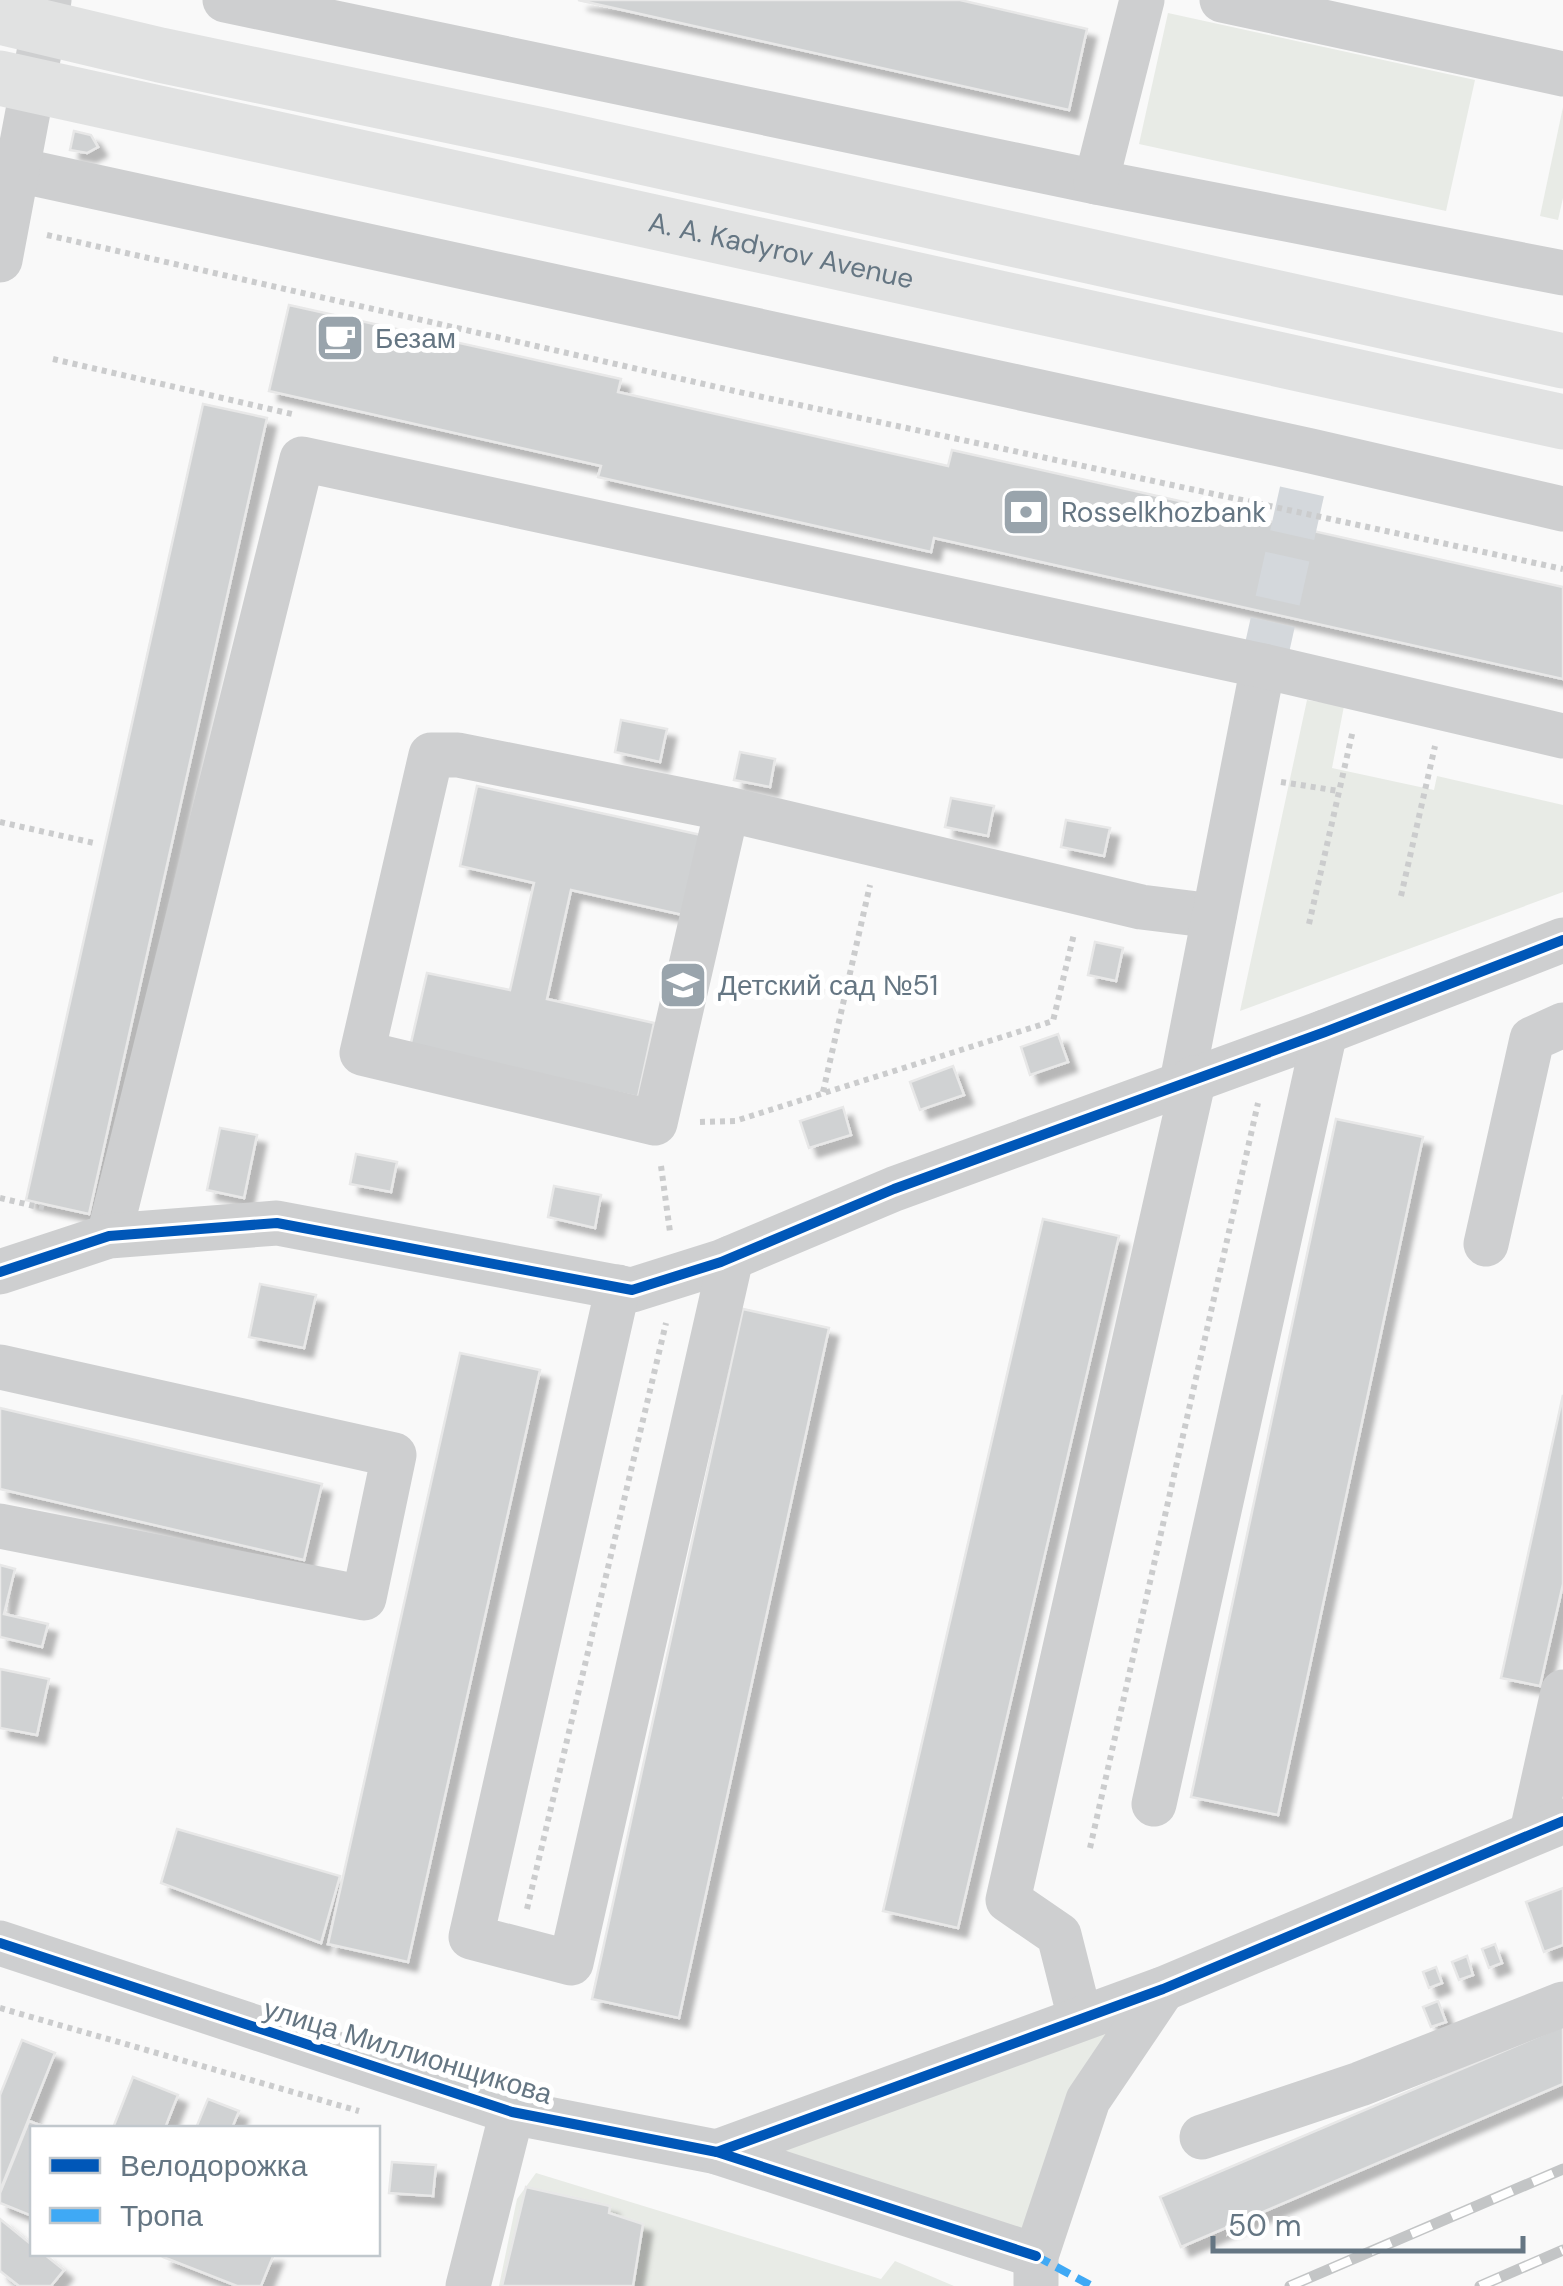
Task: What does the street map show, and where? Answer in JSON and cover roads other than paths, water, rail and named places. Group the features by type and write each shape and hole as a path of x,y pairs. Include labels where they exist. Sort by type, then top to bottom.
{"main road":[{"path":"31,15 542,134 1563,361"},
{"name":"A. A. Kadyrov Avenue","path":"17,82 1563,422"}],"street":[{"path":"226,0 1096,182 1563,274"},
{"path":"1096,182 1142,0"},
{"path":"1222,0 1400,19 1563,74"},
{"path":"3,243 18,170 17,82 31,15"},
{"path":"18,170 1311,451 1563,510"},
{"path":"109,1236 302,459 1264,666 1563,736"},
{"path":"1080,2018 1058,1935 1008,1900 1188,1080 1214,916 1264,666"},
{"path":"728,810 655,1123 362,1053 431,755 458,755 728,810 1141,908 1214,916"},
{"path":"0,1272 109,1236 277,1223 632,1290 730,1258 894,1189 1326,1032 1563,940"},
{"path":"1486,1244 1532,1040 1563,1025"},
{"path":"1154,1804 1326,1032"},
{"path":"618,1287 471,1937 571,1963 730,1258"},
{"path":"0,1367 394,1456 364,1598 0,1526"},
{"path":"716,2152 1162,1988 1547,1826 1563,1692"},
{"name":"улица Миллионщикова","path":"0,1943 512,2112 716,2152 1036,2271"},
{"path":"1036,2271 1088,2100 1162,1988"},
{"path":"1202,2138 1360,2084 1563,2004"},
{"path":"468,2286 512,2112"}],"tunnel":[{"path":"1263,666 1311,451"}],"railway":[{"path":"1290,2286 1563,2169"},
{"path":"1480,2286 1563,2250"}],"place":[{"name":"Безам","path":"340,338"},
{"name":"Rosselkhozbank","path":"1026,512"},
{"name":"Детский сад №51","path":"683,985"}]}
